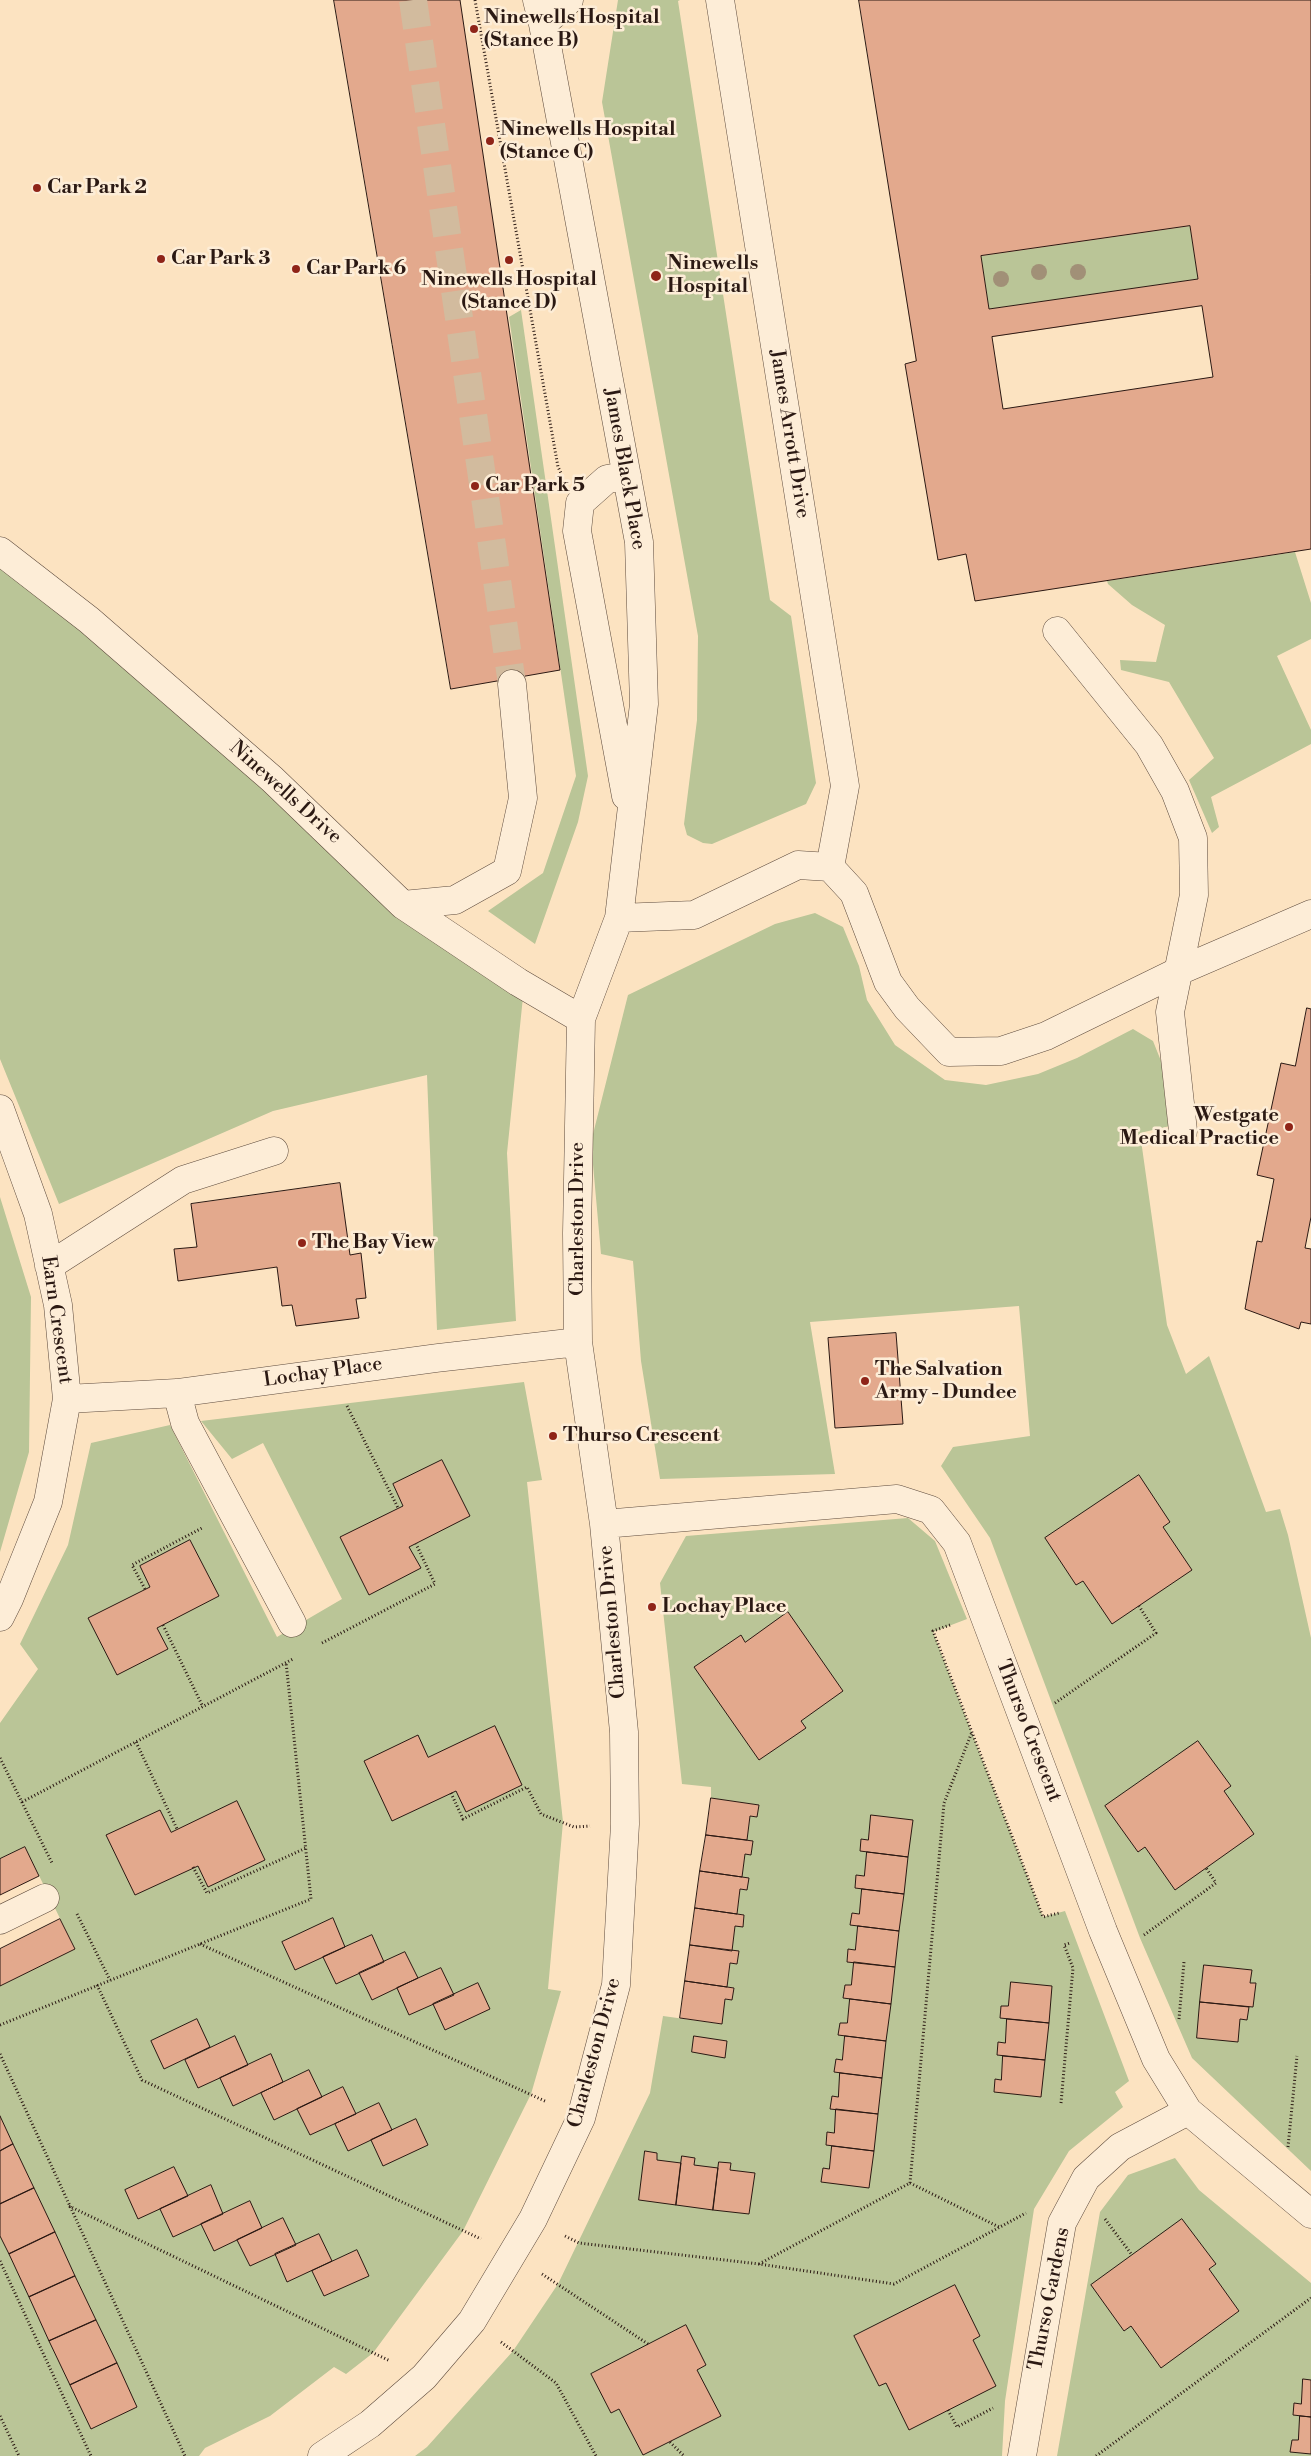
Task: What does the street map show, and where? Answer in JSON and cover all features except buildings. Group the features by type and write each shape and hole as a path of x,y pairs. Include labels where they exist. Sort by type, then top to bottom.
{"street":[{"name":"James Black Place","path":"569,0 540,12 639,542 644,704 619,918"},
{"name":"James Arrott Drive","path":"720,0 844,786 830,867"},
{"path":"627,476 607,479 580,504 577,531 599,658 630,817"},
{"name":"Ninewells Drive","path":"0,552 89,620 265,773 404,905 518,982 581,1019"},
{"path":"1057,632 1149,745 1175,791 1193,838 1194,895 1170,1012 1183,1131"},
{"path":"404,905 455,900 507,871 523,798 512,684"},
{"path":"619,918 694,915 798,865 830,867 854,893 888,982 907,1008 949,1052 1001,1051 1046,1036 1179,971 1311,914"},
{"name":"Charleston Drive","path":"322,2456 370,2424 424,2377 472,2321 533,2219 582,2118 616,1985 625,1824 624,1732 604,1524 578,1342 581,1019 619,918"},
{"name":"Earn Crescent","path":"0,1109 38,1214 58,1305 67,1399 48,1502 3,1603"},
{"path":"49,1266 183,1180 274,1151"},
{"name":"Lochay Place","path":"67,1399 177,1393 578,1342"},
{"path":"177,1393 185,1422 292,1624"},
{"name":"Thurso Crescent","path":"604,1524 897,1499 931,1510 958,1543 1107,1940 1156,2059 1188,2111 1311,2214"},
{"path":"0,1920 45,1898"},
{"name":"Thurso Gardens","path":"1022,2456 1068,2213 1086,2178 1120,2147 1188,2111"}],"path":[{"path":"475,0 558,467 580,504"},
{"path":"347,1370 347,1404 398,1508"},
{"path":"145,1590 132,1565 234,1513"},
{"path":"321,1644 435,1584 416,1544"},
{"path":"1025,1722 1156,1633 1139,1606"},
{"path":"983,1613 933,1631 1043,1917 1094,1904"},
{"path":"162,1625 203,1707"},
{"path":"22,1802 295,1658"},
{"path":"0,2025 311,1899 286,1662"},
{"path":"910,2183 944,1803 972,1732"},
{"path":"136,1742 177,1829"},
{"path":"451,1793 463,1819 528,1787 541,1814 574,1827 625,1824"},
{"path":"194,1868 207,1893 306,1848"},
{"path":"1061,2103 1072,1968 1064,1945 1140,1938 1216,1883 1206,1868"},
{"path":"199,1944 582,2118"},
{"path":"97,1986 142,2080 513,2254 648,2344"},
{"path":"0,2054 68,2206 185,2456"},
{"path":"1269,2180 1287,2157 1297,2056"},
{"path":"910,2183 1000,2227"},
{"path":"759,2264 910,2183"},
{"path":"68,2206 424,2377"},
{"path":"533,2219 579,2243 759,2264 894,2284 1034,2208 1068,2213 1100,2212 1132,2255"},
{"path":"0,2260 91,2456"},
{"path":"1096,2456 1311,2298"},
{"path":"472,2321 556,2384 596,2456"},
{"path":"948,2410 957,2427 1005,2401 1031,2405"},
{"path":"0,2416 19,2456"},
{"path":"670,2442 684,2456"}],"green space":[{"path":"618,0 680,0 678,1 770,600 791,616 816,783 806,804 712,844 703,843 687,835 684,824 697,720 698,636 602,102"},
{"path":"1190,226 1198,279 989,309 981,256"},
{"path":"521,310 588,776 578,822 535,944 488,911 543,873 576,776 509,317"},
{"path":"1295,552 1311,603 1311,639 1277,656 1311,730 1311,744 1211,797 1219,827 1212,833 1189,780 1214,758 1169,682 1121,670 1120,660 1156,662 1165,625 1132,605 1107,581"},
{"path":"0,558 524,987 507,1153 516,1321 437,1330 427,1075 273,1111 59,1204 0,1059"},
{"path":"815,913 843,927 859,966 867,1000 895,1045 945,1080 986,1085 1038,1074 1077,1058 1133,1029 1153,1041 1167,1076 1170,1126 1140,1133 1167,1325 1186,1374 1209,1356 1266,1512 1280,1509 1288,1535 1311,1638 1311,2171 1192,2058 1140,1938 990,1538 941,1466 953,1447 1030,1436 1019,1306 810,1322 835,1474 660,1479 641,1361 633,1261 601,1254 591,1142 628,995 775,924"},
{"path":"0,1197 31,1297 29,1452 0,1552"},
{"path":"524,1382 542,1480 527,1482 563,1822 548,1989 561,1991 531,2094 463,2231 373,2353 346,2374 334,2367 270,2416 205,2448 199,2456 0,2456 0,1986 75,1949 25,1847 0,1859 0,1723 38,1669 20,1644 68,1545 91,1443 170,1425 277,1637 342,1599 263,1443 232,1459 201,1421"},
{"path":"908,1518 935,1541 967,1619 933,1632 1043,1917 1065,1911 1129,2081 1115,2092 1123,2107 1069,2151 1034,2209 1005,2401 1002,2456 415,2456 427,2447 513,2351 558,2284 650,2093 663,2016 721,2024 725,1999 732,2000 734,1988 727,1987 730,1963 737,1964 739,1952 732,1951 735,1926 742,1926 744,1915 737,1914 740,1889 747,1890 742,1877 745,1854 751,1854 753,1841 747,1840 750,1816 757,1817 759,1805 711,1798 711,1787 682,1784 660,1583 686,1536"},
{"path":"1175,2158 1199,2190 1311,2283 1311,2456 1057,2456 1100,2212 1128,2175"}],"tunnel":[{"path":"413,0 512,684"}],"place":[{"name":"Ninewells Hospital (Stance B)","path":"474,29"},
{"name":"Ninewells Hospital (Stance C)","path":"490,141"},
{"name":"Car Park 2","path":"37,188"},
{"name":"Car Park 3","path":"161,259"},
{"name":"Ninewells Hospital (Stance D)","path":"509,260"},
{"name":"Car Park 6","path":"296,269"},
{"name":"Ninewells Hospital","path":"656,276"},
{"name":"Car Park 5","path":"475,486"},
{"name":"Westgate Medical Practice","path":"1289,1127"},
{"name":"The Bay View","path":"302,1243"},
{"name":"The Salvation Army - Dundee","path":"865,1381"},
{"name":"Thurso Crescent","path":"553,1436"},
{"name":"Lochay Place","path":"652,1607"}]}
